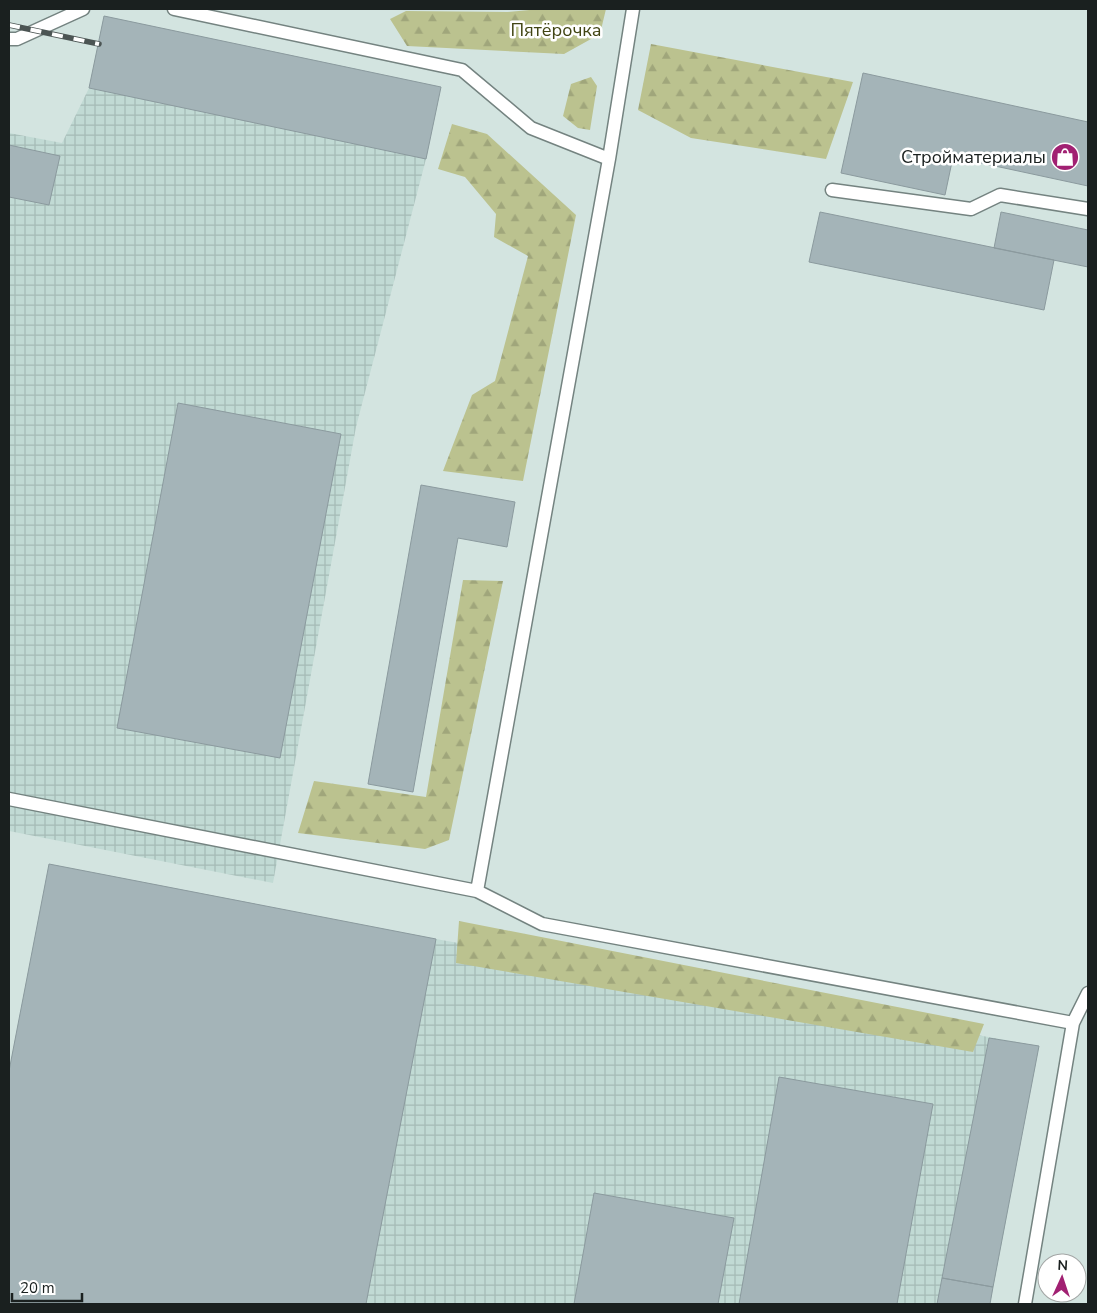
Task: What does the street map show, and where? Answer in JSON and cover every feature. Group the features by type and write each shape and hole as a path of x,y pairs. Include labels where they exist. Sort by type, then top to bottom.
{"lane":[{"path":"9,39 17,39 83,9"},
{"path":"174,9 462,70 531,128 609,159"},
{"path":"477,891 609,159 633,9"},
{"path":"832,190 971,208 1000,195 1088,209"},
{"path":"9,800 477,891 542,924 1073,1023"},
{"path":"1026,1304 1073,1023 1088,992"}],"shaded area":[{"path":"104,16 441,87 426,159 356,427 273,883 9,831 9,133 62,143 89,88"},
{"path":"49,864 436,939 1039,1046 990,1304 9,1304 9,1071"}],"green space":[{"name":"Пятёрочка","path":"540,9 606,9 600,34 564,54 407,46 390,19 406,11 508,12"},
{"path":"651,44 853,82 826,159 691,138 638,110"},
{"path":"591,77 597,86 590,130 578,128 563,116 571,84"},
{"path":"452,124 487,134 576,215 523,481 443,471 472,395 495,381 528,256 494,237 496,214 465,177 438,169"},
{"path":"463,580 503,581 449,840 425,849 298,833 314,781 426,797"},
{"path":"459,921 984,1024 973,1052 456,963"}],"building":[{"path":"104,16 441,87 426,159 89,88"},
{"path":"863,73 1088,122 1088,186 953,157 945,195 841,173"},
{"path":"9,145 60,156 49,205 9,197"},
{"path":"820,212 1054,260 1044,310 809,262"},
{"path":"1001,212 1088,230 1088,267 994,248"},
{"path":"178,403 341,434 280,758 117,728"},
{"path":"421,485 515,502 507,547 458,538 413,792 368,784"},
{"path":"49,864 436,939 366,1304 9,1304 9,1071"},
{"path":"989,1038 1039,1046 993,1287 942,1278"},
{"path":"779,1077 933,1104 897,1304 739,1304"},
{"path":"594,1193 734,1218 718,1304 574,1304"},
{"path":"942,1278 993,1287 990,1304 937,1304"}],"railway":[{"path":"9,25 99,44"}],"place":[{"name":"Стройматериалы","path":"1065,157"}]}
